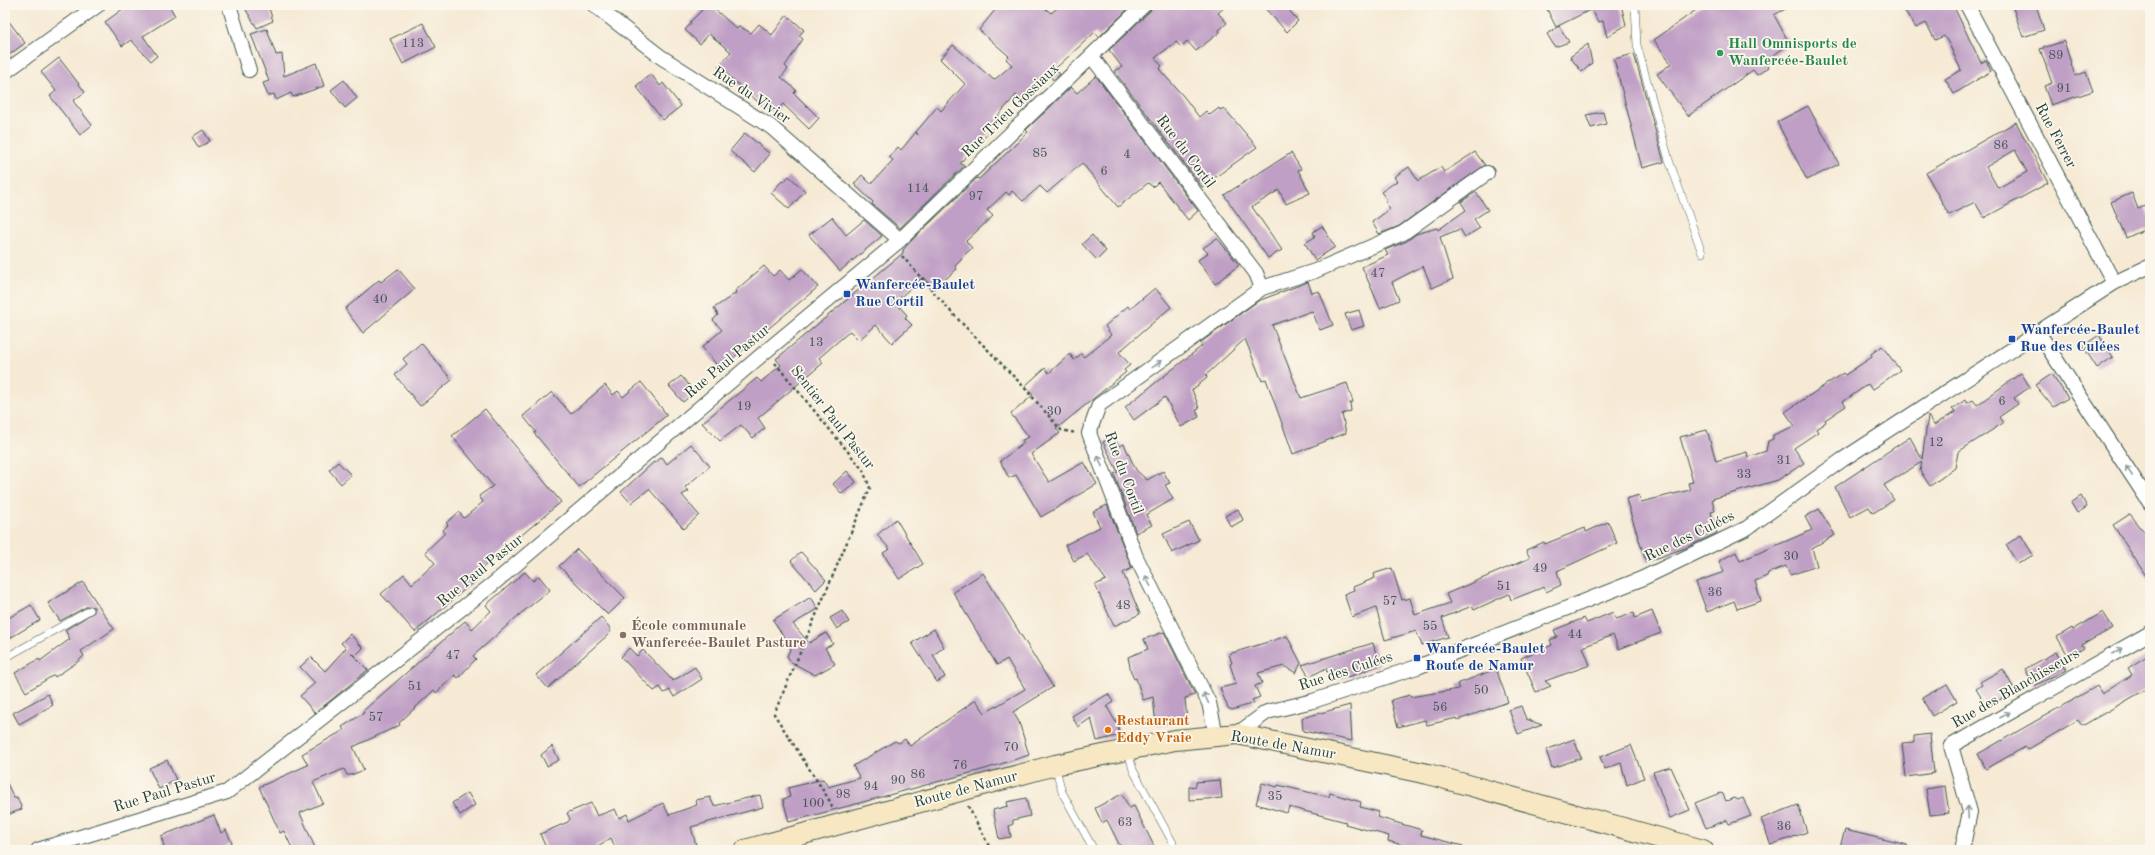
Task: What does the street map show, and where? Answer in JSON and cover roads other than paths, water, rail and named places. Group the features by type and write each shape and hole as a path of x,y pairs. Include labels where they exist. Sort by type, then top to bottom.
{"main road":[{"name":"Route de Namur","path":"745,850 1055,765 1175,740 1237,734 1428,774 1704,850"}],"street":[{"path":"5,72 98,5"},
{"path":"229,5 249,70"},
{"name":"Rue du Vivier","path":"594,5 661,56 771,127 900,240"},
{"name":"Rue Trieu Gossiaux","path":"900,240 1092,57 1144,5"},
{"name":"Rue Ferrer","path":"1967,5 2114,283"},
{"name":"Rue du Cortil","path":"1092,57 1256,273 1262,288"},
{"name":"Rue du Cortil","path":"1216,735 1209,703 1136,557 1090,436 1089,433 1099,405 1262,288 1315,271 1403,233 1487,173"},
{"name":"Rue Paul Pastur","path":"38,850 227,792 493,584 765,352 900,240"},
{"name":"Rue des Culées","path":"1237,734 1267,712 1313,701 1420,666 1641,579 1747,528 1842,460 2038,332 2114,283 2150,266"},
{"path":"2038,332 2150,504"},
{"name":"Rue des Blanchisseurs","path":"1962,850 1970,812 1951,746 2150,633"}],"lane":[{"path":"1635,5 1637,45 1669,160 1702,253"},
{"path":"5,658 90,610"},
{"path":"1128,750 1133,770 1173,843 1173,850"},
{"path":"1055,765 1062,792 1094,850"}],"place":[{"name":"Hall Omnisports de Wanfercée-Baulet","path":"1720,53"},
{"name":"Wanfercée-Baulet Rue Cortil","path":"847,294"},
{"name":"Wanfercée-Baulet Rue des Culées","path":"2012,339"},
{"name":"École communale Wanfercée-Baulet Pasture","path":"623,635"},
{"name":"Wanfercée-Baulet Route de Namur","path":"1417,658"},
{"name":"Restaurant Eddy Vraie","path":"1108,730"}]}
